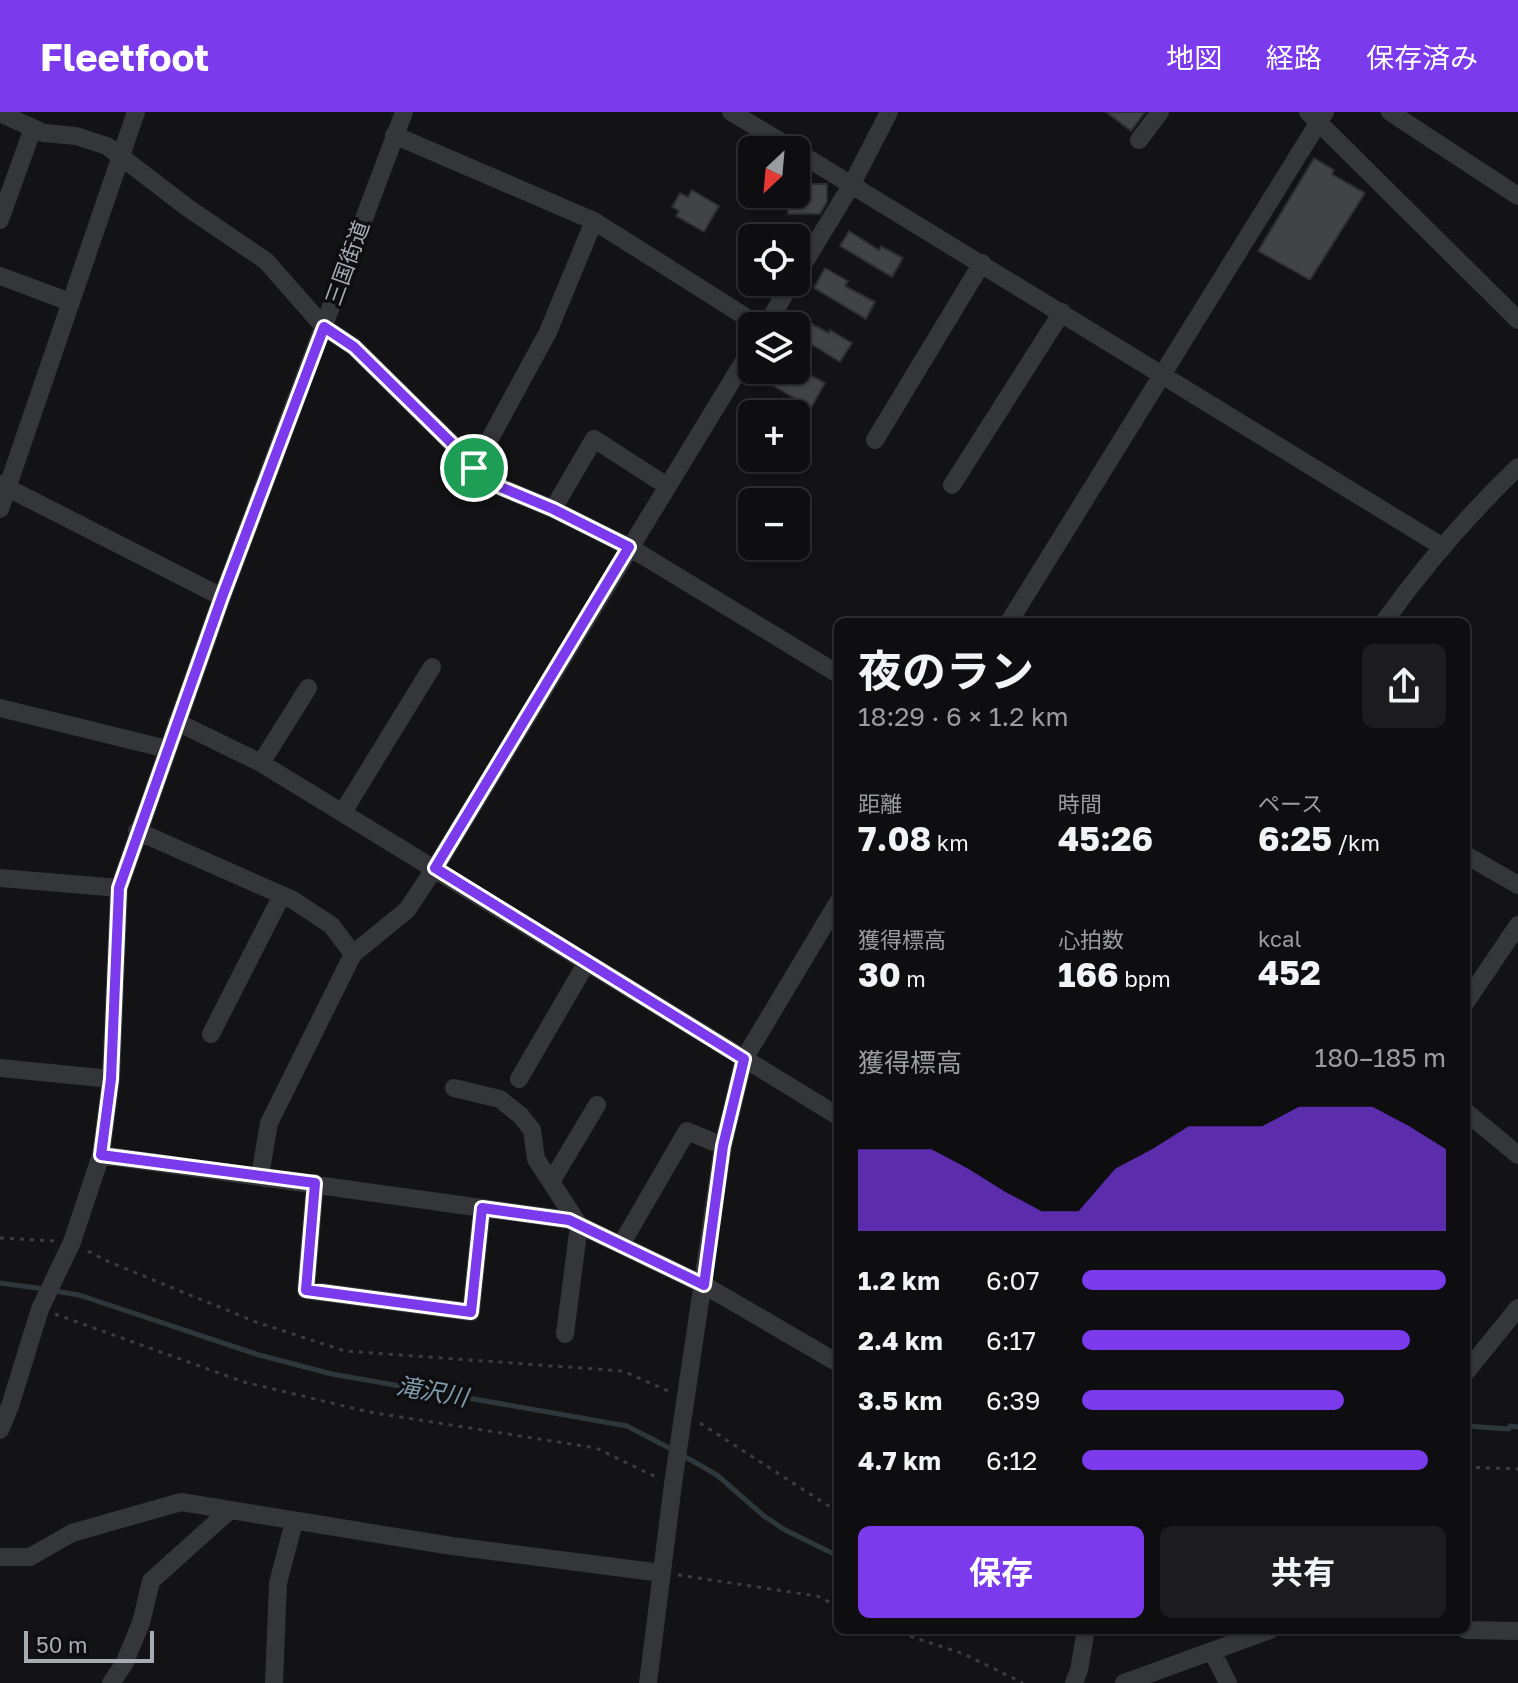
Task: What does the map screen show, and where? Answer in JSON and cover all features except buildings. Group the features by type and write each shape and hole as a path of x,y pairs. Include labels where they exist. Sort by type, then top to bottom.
{"street":[{"path":"0,509 4,486 136,112"},
{"name":"三国街道","path":"40,1309 72,1242 101,1155 111,1079 119,888 222,597 404,112"},
{"path":"731,112 772,136"},
{"path":"810,253 852,184 889,112"},
{"path":"1139,140 1160,112"},
{"path":"0,113 44,133 76,136 107,146 188,208 266,261 324,327 354,347 493,484 553,509 629,547 834,672"},
{"path":"1398,114 1518,196"},
{"path":"1012,618 1165,375 1317,116 1518,320"},
{"path":"0,220 33,128"},
{"path":"394,135 594,221 740,312"},
{"path":"810,158 1443,547"},
{"path":"474,468 548,332 594,221"},
{"path":"875,440 982,263"},
{"path":"0,276 70,302"},
{"path":"952,485 1062,312"},
{"path":"260,1176 269,1123 353,954 407,910 435,868 738,371"},
{"path":"553,509 594,439 667,486"},
{"path":"1387,618 1482,501 1518,467"},
{"path":"4,486 222,597"},
{"path":"343,812 432,667"},
{"path":"261,763 308,688"},
{"path":"0,708 167,749"},
{"path":"177,722 261,763 834,1114"},
{"path":"137,831 282,895 331,925 353,954"},
{"path":"1470,857 1518,885"},
{"path":"0,878 119,888"},
{"path":"211,1034 282,895"},
{"path":"648,1683 673,1484 723,1146 744,1059 834,909"},
{"path":"1470,996 1518,925"},
{"path":"519,1079 587,962"},
{"path":"0,1068 111,1079"},
{"path":"454,1088 500,1099 521,1116 532,1130 536,1159 579,1225 565,1334"},
{"path":"551,1182 597,1105"},
{"path":"1470,1115 1518,1155"},
{"path":"622,1243 687,1131 723,1146"},
{"path":"101,1155 569,1220 704,1285 834,1361"},
{"path":"315,1183 306,1290 471,1312 482,1208"},
{"path":"1470,1368 1510,1330 1518,1308"},
{"path":"0,1430 40,1309"},
{"path":"0,1557 30,1557 72,1533 181,1502 452,1546 662,1573"},
{"path":"111,1683 124,1664 141,1623 151,1581 230,1510"},
{"path":"274,1683 278,1583 294,1522"},
{"path":"1470,1630 1518,1631"},
{"path":"1074,1683 1085,1634"},
{"path":"1124,1683 1260,1634"},
{"path":"1213,1653 1228,1683"}],"path":[{"path":"0,1238 72,1242 107,1261 256,1322 345,1351 623,1371 685,1406 834,1509"},
{"path":"40,1309 244,1382 369,1412 596,1448 673,1484"},
{"path":"1470,1467 1518,1469"},
{"path":"662,1573 817,1596 834,1604"},
{"path":"903,1634 964,1654 1023,1683"}],"waterway":[{"name":"滝沢川","path":"0,1283 44,1289"},
{"name":"滝沢川","path":"54,1291 79,1295 259,1355 332,1374 627,1426 673,1450"},
{"name":"滝沢川","path":"1470,1426 1518,1427"},
{"name":"滝沢川","path":"682,1455 717,1475 785,1530 834,1554"}],"route":[{"path":"324,327 354,347 474,468 493,484 553,509 629,547 435,868 744,1059 723,1146 704,1285 569,1220 482,1208 471,1312 306,1290 315,1183 101,1155 111,1079 119,888 222,597 324,327"}]}
